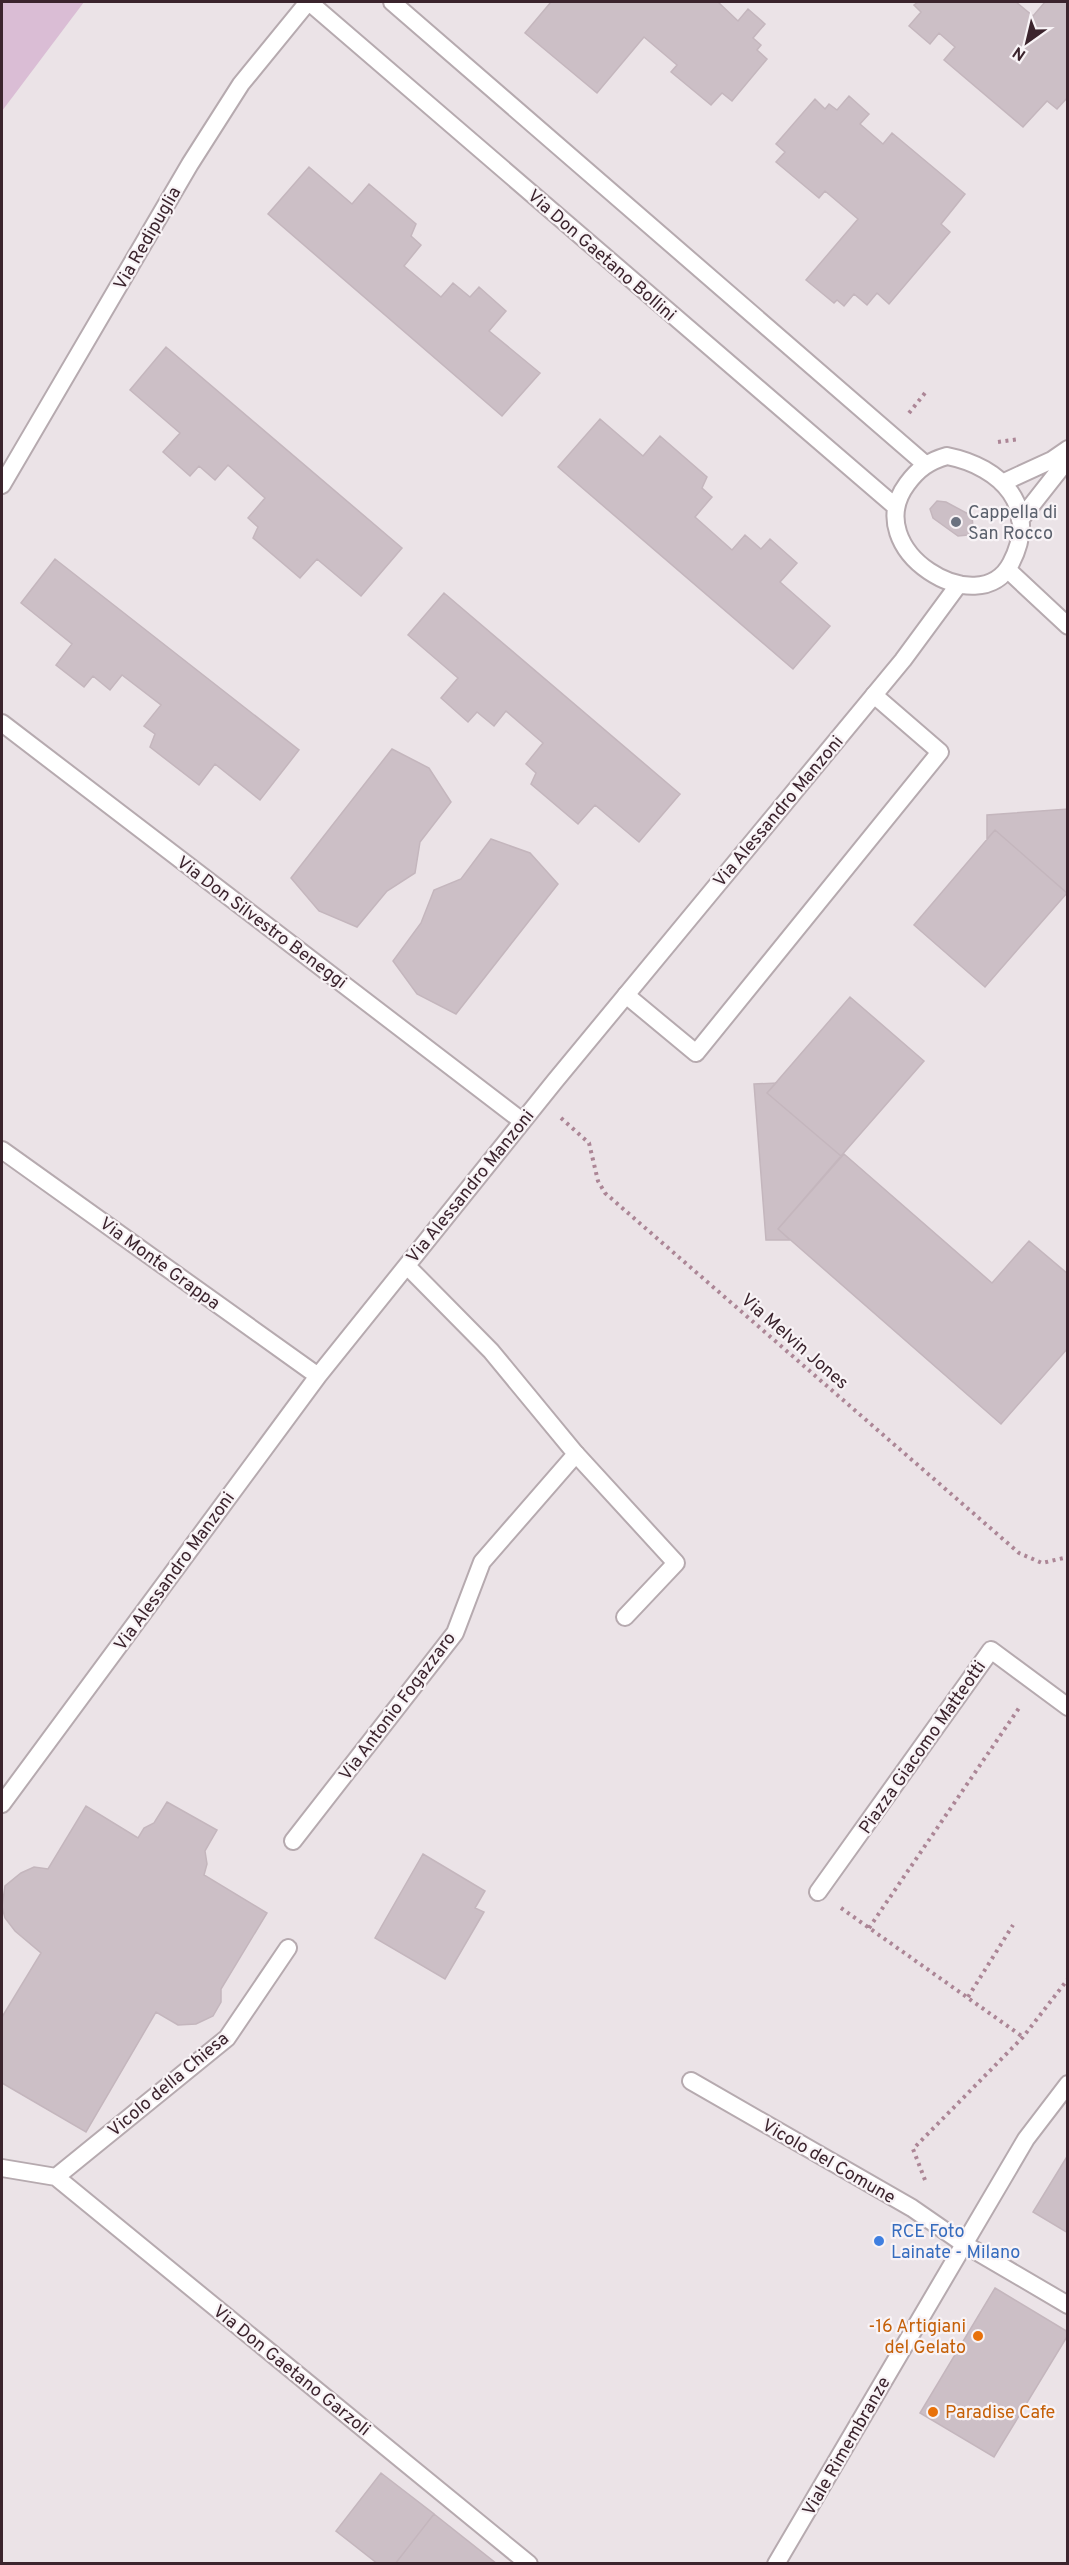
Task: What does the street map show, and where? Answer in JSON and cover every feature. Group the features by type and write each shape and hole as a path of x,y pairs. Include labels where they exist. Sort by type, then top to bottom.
{"street":[{"name":"Via Redipuglia","path":"2,485 190,164 241,84 309,2"},
{"name":"Via Don Gaetano Bollini","path":"309,2 896,507"},
{"path":"392,2 925,464"},
{"path":"1002,483 1052,460 1068,449"},
{"path":"947,456 971,461 1014,494 1019,507 1020,520 1017,552 1008,570 994,582 978,586 959,584 925,568 902,544 896,525 896,507 902,490 925,464 947,456"},
{"path":"1020,520 1068,459"},
{"path":"1008,570 1068,626"},
{"name":"Via Alessandro Manzoni","path":"2,1804 318,1376 539,1100 874,695 940,613 959,584"},
{"path":"626,995 696,1053 940,752 874,695"},
{"name":"Via Don Silvestro Beneggi","path":"2,723 522,1121"},
{"name":"Via Monte Grappa","path":"2,1150 318,1376"},
{"path":"407,1266 491,1351 576,1454 675,1563 625,1617"},
{"name":"Via Antonio Fogazzaro","path":"293,1841 455,1633 482,1562 576,1454"},
{"name":"Piazza Giacomo Matteotti","path":"818,1892 991,1650 1068,1707"},
{"name":"Vicolo della Chiesa","path":"56,2177 227,2037 288,1948"},
{"name":"Vicolo del Comune","path":"691,2081 912,2208 964,2244 1068,2305"},
{"name":"Viale Rimembranze","path":"776,2564 1026,2139 1068,2084"},
{"path":"4,2172 56,2177"},
{"name":"Via Don Gaetano Garzoli","path":"56,2177 529,2564"}],"path":[{"path":"907,416 925,393"},
{"name":"Via Melvin Jones","path":"539,1100 585,1137 605,1193 1019,1553 1042,1563 1068,1557"},
{"path":"869,1928 1021,1704"},
{"path":"818,1892 1023,2037"},
{"path":"968,1997 1012,1925"},
{"path":"912,2208 926,2183 913,2149 1023,2037 1068,1979"}],"shaded area":[{"path":"2,2 84,2 2,111"}],"building":[{"path":"551,2 718,2 738,21 748,9 765,24 753,38 761,45 757,50 767,59 732,101 722,93 711,105 671,72 677,65 644,37 597,93 525,33"},
{"path":"918,2 1016,2 1033,16 1045,2 1068,2 1068,97 1057,109 1047,101 1023,127 944,60 955,47 939,33 930,44 909,26 921,12 914,5"},
{"path":"849,96 869,114 860,124 883,144 892,133 965,194 941,224 950,232 889,304 877,293 867,305 854,294 844,306 837,300 834,303 806,280 858,219 825,191 819,198 776,162 785,152 776,144 815,99 825,109 829,104 837,110"},
{"path":"309,167 352,204 369,184 416,224 411,236 421,245 404,266 441,297 453,283 470,297 479,287 506,311 489,331 540,373 502,416 268,214"},
{"path":"166,347 402,548 361,596 317,559 300,578 253,538 258,527 248,518 265,498 228,465 215,480 199,466 190,476 163,452 180,433 130,390"},
{"path":"600,419 643,456 660,436 707,477 702,488 712,497 695,517 732,550 745,535 761,549 770,539 797,563 780,582 830,626 793,669 558,467"},
{"name":"Cappella di San Rocco","path":"937,501 946,502 972,516 973,527 968,535 958,536 933,518 930,509"},
{"path":"55,559 299,750 260,800 215,764 199,785 150,747 155,734 144,726 161,705 122,675 110,690 93,676 84,687 56,665 72,644 21,603"},
{"path":"444,593 680,794 639,842 595,805 578,824 531,784 536,773 526,764 543,743 506,711 494,726 477,712 468,722 441,698 458,678 408,635"},
{"path":"392,749 429,768 451,802 420,842 415,873 387,891 357,927 319,911 291,878"},
{"path":"1068,809 1067,893 995,830 987,839 987,815"},
{"path":"995,830 1067,893 985,987 914,925"},
{"path":"491,839 530,853 558,884 456,1014 417,994 393,961 421,923 434,890 461,879"},
{"path":"850,997 924,1061 841,1156 767,1093"},
{"path":"776,1083 767,1093 841,1156 778,1229 790,1240 766,1240 754,1084"},
{"path":"844,1154 992,1283 1029,1241 1068,1274 1068,1348 1001,1424 778,1229"},
{"path":"167,1802 217,1830 205,1851 207,1864 204,1875 267,1913 221,1989 221,2002 213,2016 196,2024 178,2025 156,2012 86,2132 2,2083 2,2017 41,1953 15,1931 5,1918 2,1907 5,1886 21,1873 34,1867 48,1869 86,1806 138,1838 144,1828 154,1823"},
{"path":"423,1854 485,1891 475,1908 484,1912 445,1979 375,1938"},
{"path":"1068,2155 1068,2233 1033,2212"},
{"path":"995,2288 1068,2332 1068,2335 994,2457 920,2413"},
{"path":"381,2473 434,2514 395,2564 378,2564 336,2531"},
{"path":"434,2514 497,2564 395,2564"}],"place":[{"name":"Cappella di San Rocco","path":"956,522"},
{"name":"RCE Foto Lainate - Milano","path":"879,2241"},
{"name":"-16 Artigiani del Gelato","path":"978,2336"},
{"name":"Paradise Cafe","path":"933,2412"}]}
